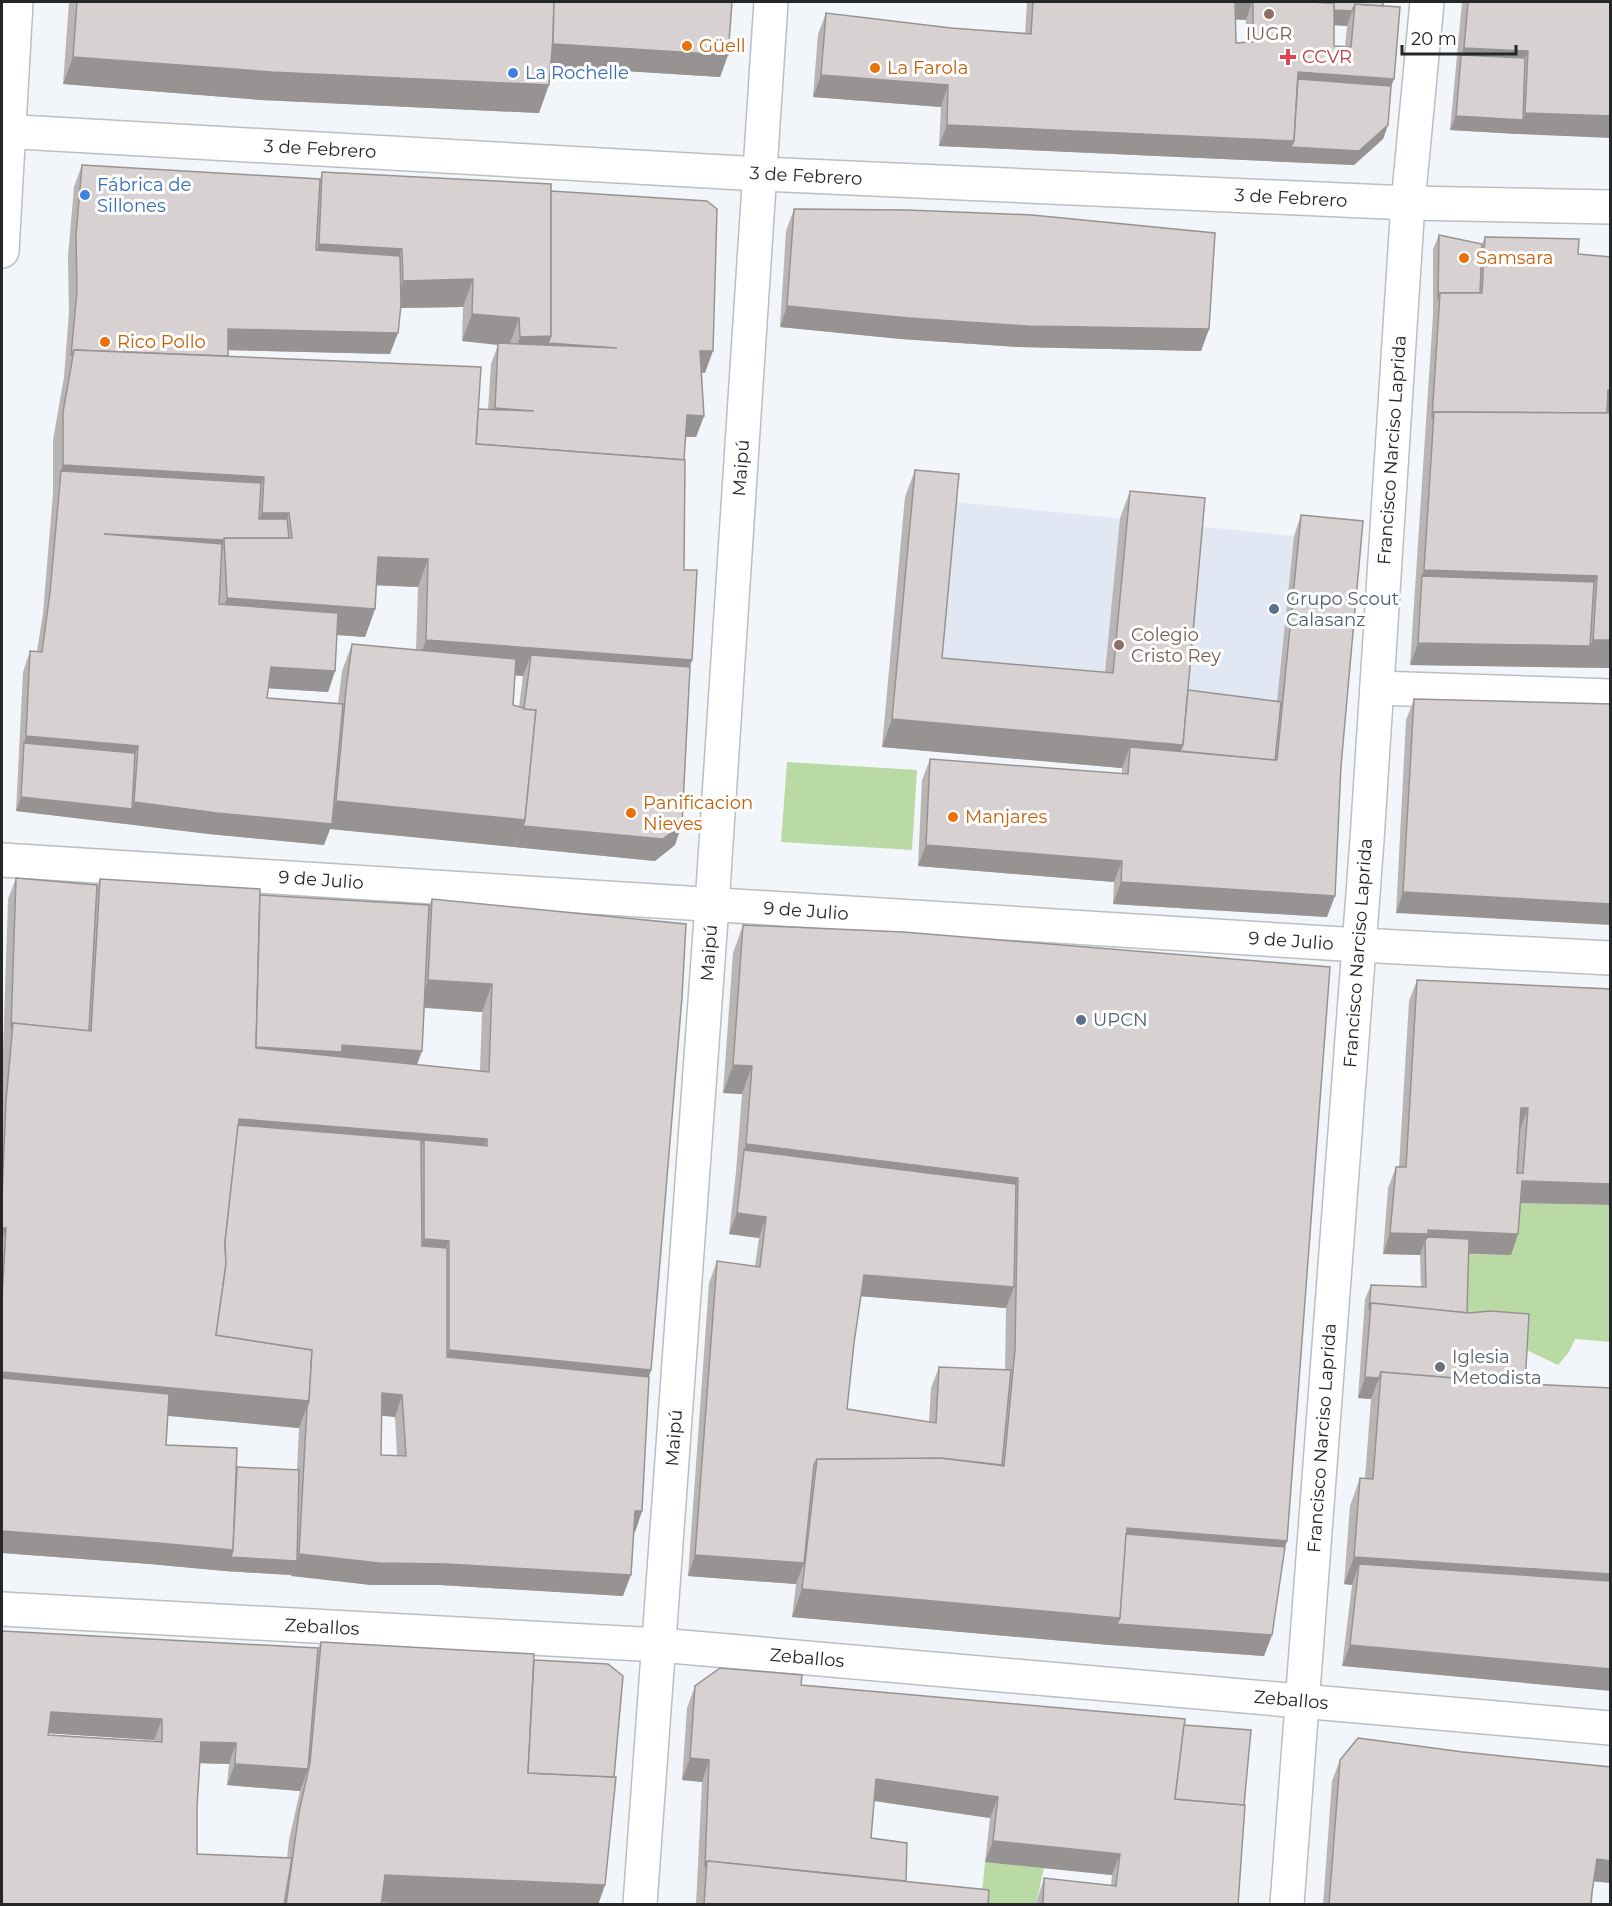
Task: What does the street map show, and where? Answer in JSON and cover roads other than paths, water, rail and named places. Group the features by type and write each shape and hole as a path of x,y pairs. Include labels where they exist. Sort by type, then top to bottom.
{"street":[{"path":"2,251 5,131 16,2"},
{"name":"Maipú","path":"640,1905 712,905 771,2"},
{"name":"Francisco Narciso Laprida","path":"1287,1905 1359,945 1408,204 1427,2"},
{"name":"3 de Febrero","path":"5,131 760,174 1408,204 1611,207"},
{"path":"1377,688 1611,696"},
{"name":"9 de Julio","path":"2,860 1359,945 1611,958"},
{"name":"Zeballos","path":"2,1609 659,1645 1611,1728"}],"place":[{"name":"IUGR","path":"1269,14"},
{"name":"Güell","path":"687,46"},
{"name":"CCVR","path":"1288,57"},
{"name":"La Farola","path":"875,68"},
{"name":"La Rochelle","path":"513,73"},
{"name":"Fábrica de Sillones","path":"85,195"},
{"name":"Samsara","path":"1464,258"},
{"name":"Rico Pollo","path":"105,342"},
{"name":"Grupo Scout Calasanz","path":"1274,609"},
{"name":"Colegio Cristo Rey","path":"1119,645"},
{"name":"Panificacion Nieves","path":"631,813"},
{"name":"Manjares","path":"953,817"},
{"name":"UPCN","path":"1081,1020"},
{"name":"Iglesia Metodista","path":"1440,1367"}]}
